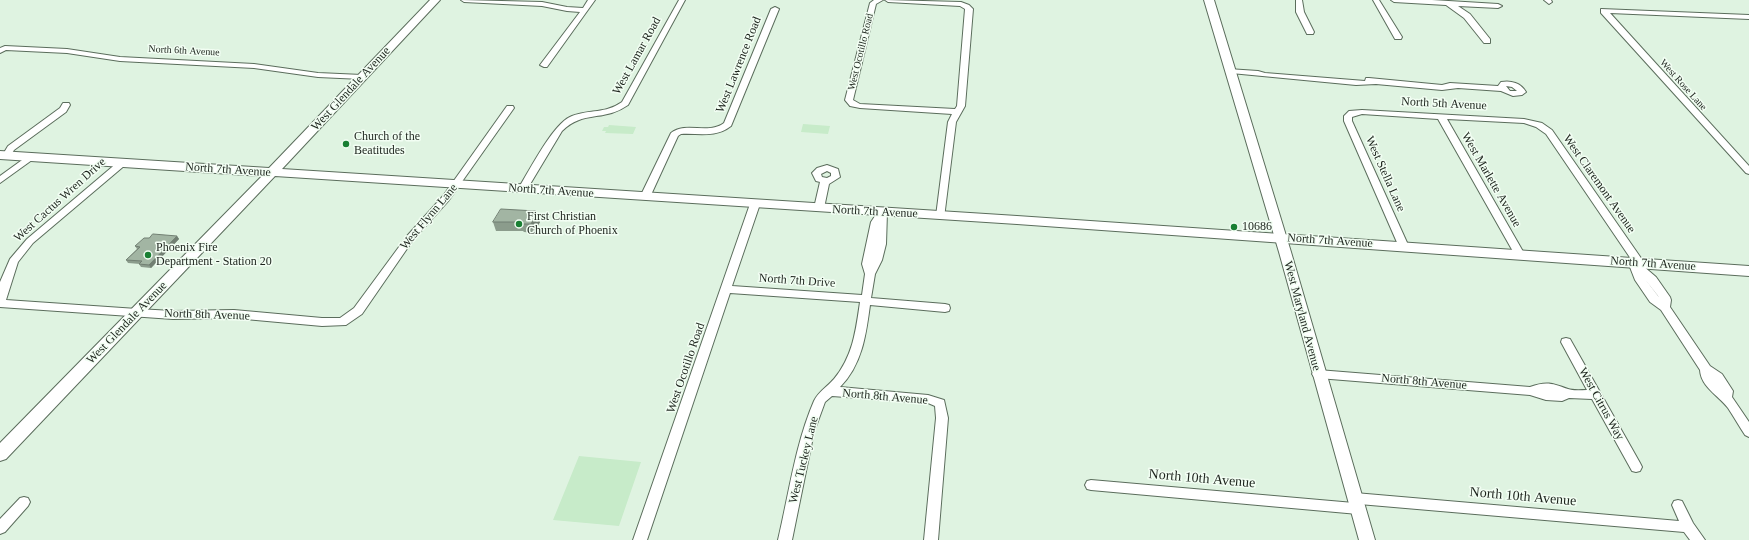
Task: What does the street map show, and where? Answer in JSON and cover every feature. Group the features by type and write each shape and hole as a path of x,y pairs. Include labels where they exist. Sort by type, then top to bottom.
{"main road":[{"name":"West Glendale Avenue","path":"0,454 137,313 435,0"},
{"name":"North 7th Avenue","path":"3,156 882,212 1749,270"}],"street":[{"path":"464,0 542,4 567,9 586,10"},
{"path":"544,65 592,0"},
{"name":"West Lamar Road","path":"523,189 566,122 575,117 612,112 625,104 682,0"},
{"name":"West Ocotillo Road","path":"878,0 873,3 849,100 853,104 956,112"},
{"path":"888,0 961,4 967,6 969,9 961,106 956,112 952,122 941,216"},
{"name":"West Maryland Avenue","path":"1209,0 1280,238 1367,540"},
{"path":"1299,0 1300,11 1310,32"},
{"path":"1376,0 1398,37"},
{"path":"1394,0 1498,6"},
{"path":"1448,2 1467,16 1487,41"},
{"name":"West Lawrence Road","path":"645,197 674,135 679,131 711,132 722,130 728,124 775,9"},
{"name":"West Rose Lane","path":"1749,17 1604,11 1749,171"},
{"name":"North 6th Avenue","path":"2,49 67,51 120,59 258,66 318,75 362,77"},
{"path":"1232,74 1259,78 1265,75 1364,83 1419,84 1430,87 1448,88 1456,86 1502,89"},
{"path":"3,156 38,134 40,128 63,110 66,105"},
{"name":"West Flynn Lane","path":"342,322 358,311 410,238 456,185 510,108"},
{"name":"North 5th Avenue","path":"1352,113 1362,112 1441,116 1535,123"},
{"name":"West Stella Lane","path":"1352,113 1348,117 1348,121 1404,247"},
{"name":"West Marlette Avenue","path":"1441,116 1520,255"},
{"name":"West Claremont Avenue","path":"1535,123 1549,132 1636,263"},
{"path":"0,180 29,158"},
{"name":"West Cactus Wren Drive","path":"0,300 3,296 5,282 13,261 30,241 120,164"},
{"path":"819,208 825,181"},
{"name":"West Ocotillo Road","path":"640,540 755,204"},
{"name":"West Tuckey Lane","path":"785,540 808,432 820,400 838,382 856,352 860,338 870,274 876,265 884,226 882,212"},
{"path":"1636,263 1639,278 1654,299 1665,307 1706,369 1705,376 1714,389 1726,398 1749,432"},
{"path":"1636,263 1652,279 1666,300 1665,307"},
{"name":"North 7th Drive","path":"726,289 945,308"},
{"path":"1650,294 1662,294"},
{"name":"North 8th Avenue","path":"0,303 137,313 234,314 322,322 342,322"},
{"name":"West Citrus Way","path":"1566,342 1636,467"},
{"name":"North 8th Avenue","path":"1318,374 1530,391 1546,396 1562,397 1567,394 1596,395"},
{"name":"North 8th Avenue","path":"829,391 928,400 940,403 942,418 931,540"},
{"name":"North 10th Avenue","path":"1091,486 1688,527"},
{"path":"0,528 24,502"},
{"path":"1678,506 1688,527 1698,540"}],"green space":[{"path":"803,124 830,126 828,134 801,132"},
{"path":"609,125 636,127 633,134 605,133 606,131 602,131 604,127 608,127"},
{"path":"579,456 641,462 619,526 553,520"}],"building":[{"path":"501,209 536,211 535,213 537,213 531,224 521,224 522,222 493,222"},
{"name":"Phoenix Fire Department - Station 20","path":"153,234 177,236 149,265 139,264 142,261 126,260 140,247 135,246 144,238 149,238"}],"place":[{"name":"Church of the Beatitudes","path":"346,144"},
{"name":"First Christian Church of Phoenix","path":"519,224"},
{"name":"10686","path":"1234,227"},
{"name":"Phoenix Fire Department - Station 20","path":"148,255"}]}
